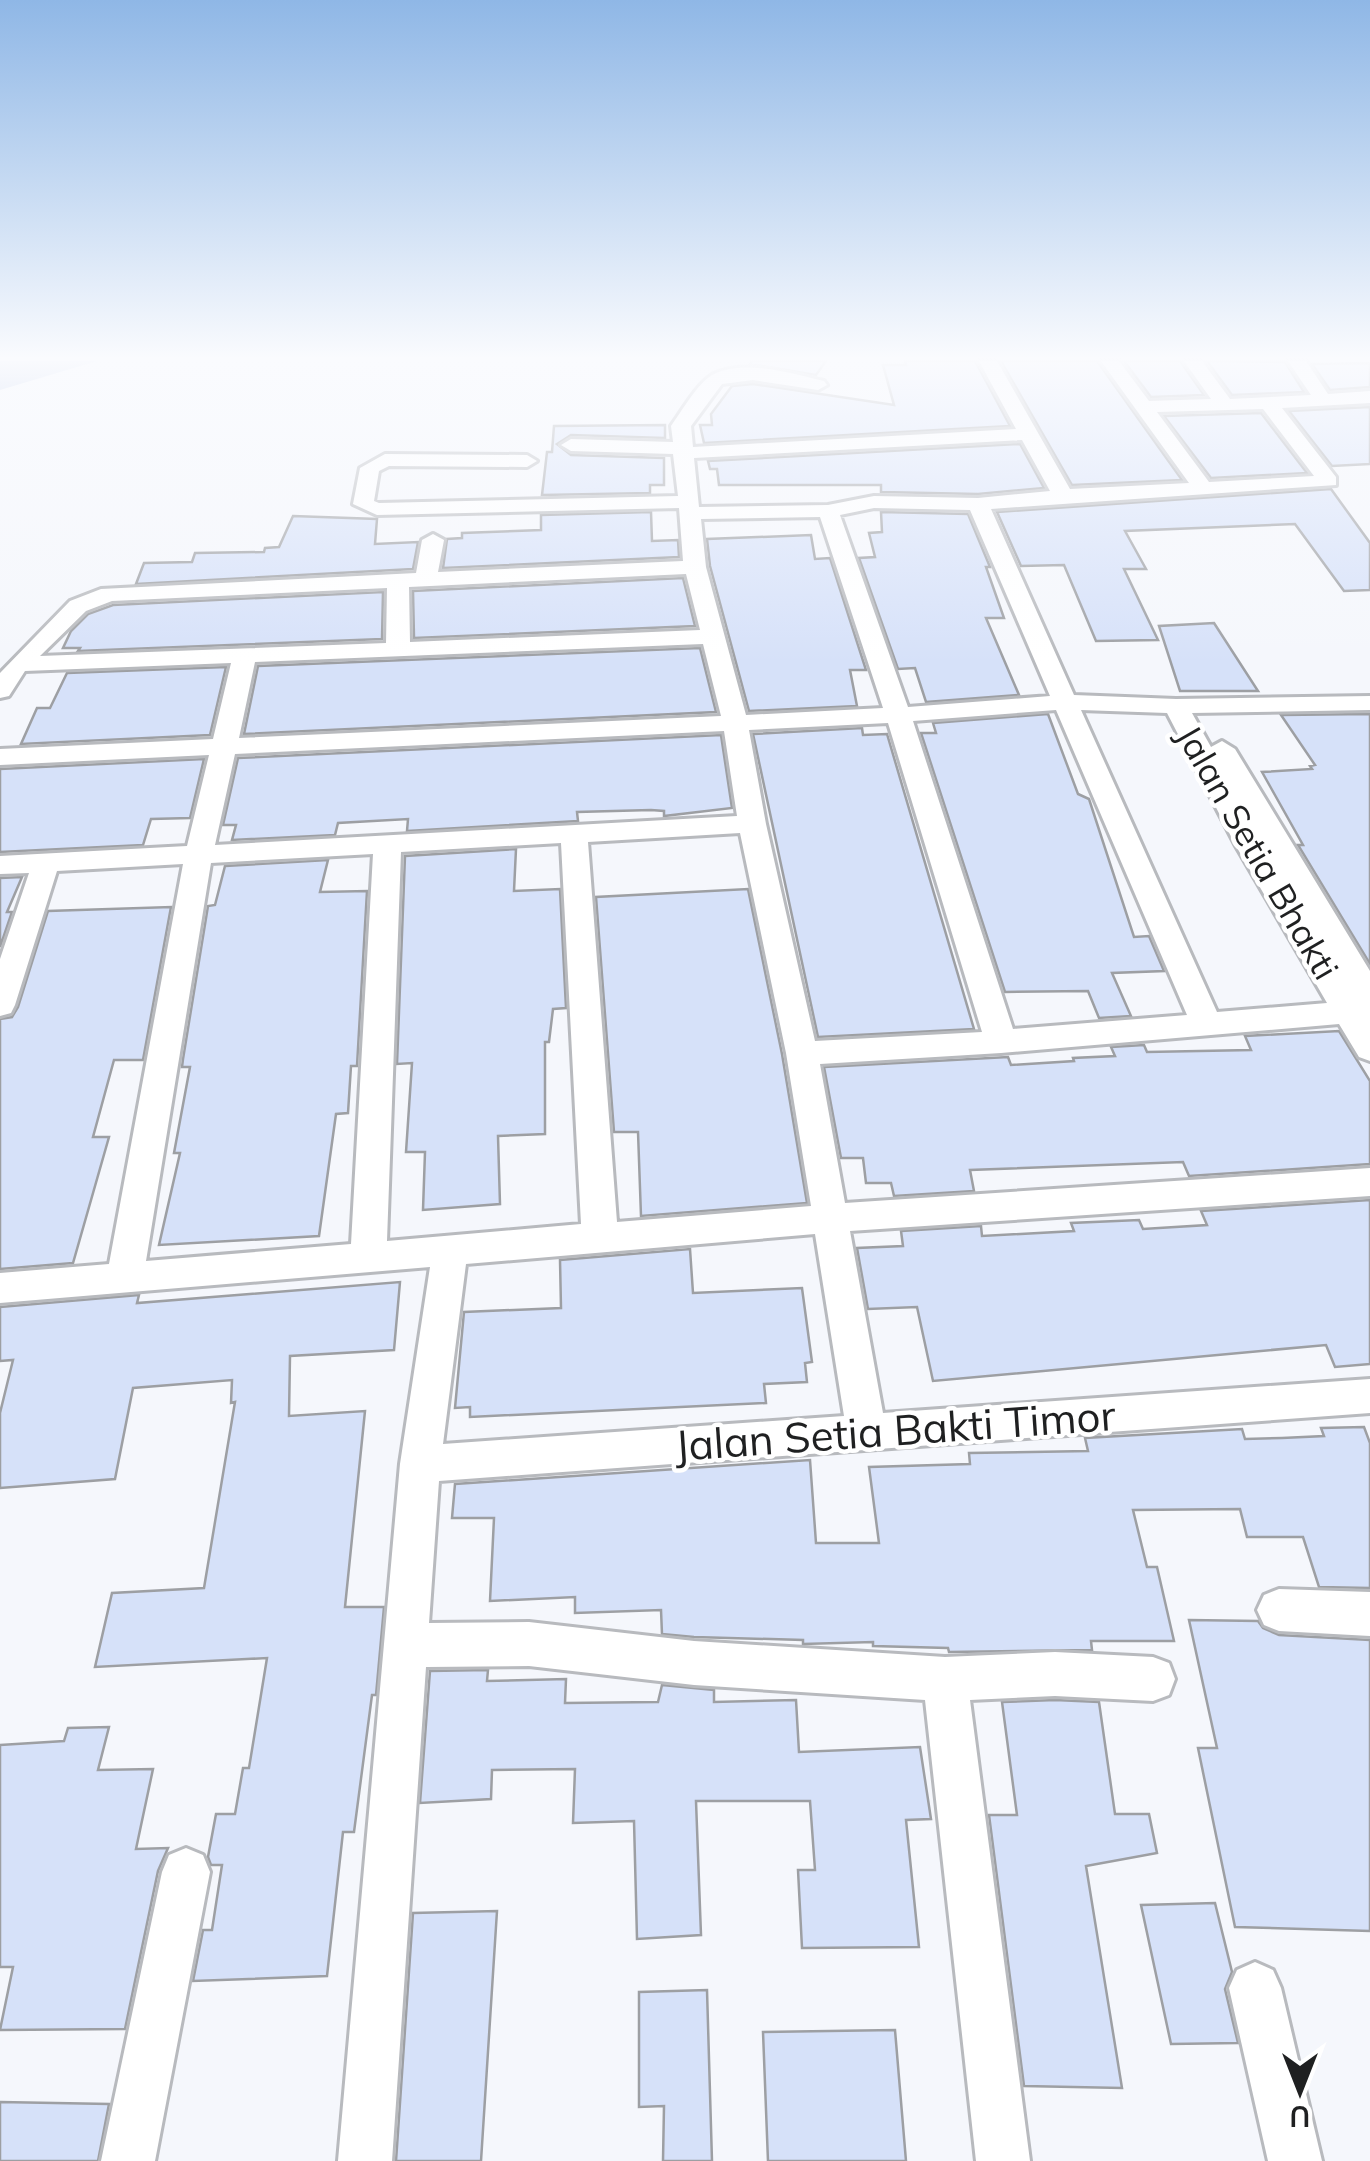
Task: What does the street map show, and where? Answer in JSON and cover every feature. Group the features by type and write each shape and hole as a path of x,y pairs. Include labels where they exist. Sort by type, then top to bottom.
{"street":[{"path":"382,462 370,468 362,504 377,509 828,510 874,502 978,504 1329,481 1314,462"},
{"path":"683,462 694,567 736,722 752,824 802,1054 867,1432"},
{"path":"1045,462 1063,496"},
{"path":"1185,462 1205,490"},
{"path":"978,504 1207,1025"},
{"path":"828,510 898,715 1001,1042"},
{"path":"426,580 433,540"},
{"path":"0,692 18,664 78,606 96,597 694,567"},
{"path":"398,582 398,648"},
{"path":"18,664 712,636"},
{"path":"124,1275 199,854 245,655"},
{"path":"0,757 898,715 1066,702 1186,706 1360,704 1370,730"},
{"name":"Jalan Setia Bhakti","path":"1186,706 1280,845 1363,1006 1370,1049"},
{"name":"Jalan Setia Bhakti","path":"1186,706 1250,846 1363,1006"},
{"path":"0,865 752,824"},
{"path":"574,834 600,1239"},
{"path":"1250,846 1280,845"},
{"path":"368,1258 387,846"},
{"path":"0,1005 46,864"},
{"path":"802,1054 1207,1025 1363,1006"},
{"path":"0,1291 124,1275 450,1252 832,1218 1370,1182"},
{"path":"365,2161 409,1645 420,1464 450,1252"},
{"name":"Jalan Setia Bakti Timor","path":"420,1464 1370,1396"},
{"path":"1279,1610 1370,1614"},
{"path":"409,1645 530,1644 694,1663 946,1678 1056,1674 1152,1678"},
{"path":"946,1678 1003,2161"},
{"path":"128,2161 186,1872"},
{"path":"1254,1988 1295,2161"}],"building":[{"path":"546,462 664,462 664,485 650,485 650,493 542,495"},
{"path":"708,462 1030,462 1044,488 978,494 881,492 881,485 719,485 717,469 710,469"},
{"path":"1059,462 1169,462 1182,480 1072,485"},
{"path":"1199,462 1298,462 1307,473 1211,478"},
{"path":"1329,462 1370,462 1370,464 1332,466"},
{"path":"1331,489 1370,543 1370,590 1344,591 1295,524 1125,531 1146,569 1124,569 1158,640 1096,641 1064,565 1021,566 997,512"},
{"path":"651,512 652,541 678,540 679,557 443,568 447,539 462,538 462,533 541,530 541,515"},
{"path":"881,512 968,514 990,567 986,567 1004,618 986,618 1019,695 926,702 915,668 898,669 859,558 875,557 869,533 882,532"},
{"path":"293,516 377,519 375,544 418,542 413,569 136,584 144,563 192,562 195,553 264,552 265,548 279,547"},
{"path":"811,535 815,559 830,558 866,670 850,670 857,706 749,711 710,566 707,539"},
{"path":"683,578 695,626 414,638 413,591"},
{"path":"383,592 382,639 78,651 80,648 63,648 71,631 88,614 113,605"},
{"path":"1214,623 1258,691 1180,691 1159,626"},
{"path":"700,648 716,712 244,734 258,666"},
{"path":"226,667 210,735 21,744 37,708 50,708 67,673"},
{"path":"1048,714 1078,794 1089,799 1134,937 1149,936 1164,971 1112,973 1131,1016 1099,1018 1088,991 1005,992 921,733 936,733 933,723"},
{"path":"1370,714 1370,964 1298,845 1303,845 1262,772 1312,769 1310,766 1315,765 1281,715"},
{"path":"862,728 863,735 887,734 974,1029 818,1037 753,734"},
{"path":"721,735 732,808 664,816 664,811 651,810 577,812 578,821 407,831 408,819 338,823 335,835 232,840 236,825 223,825 238,758"},
{"path":"204,759 190,818 151,819 143,845 0,852 0,769"},
{"path":"516,849 514,891 560,889 566,1008 553,1009 549,1042 545,1042 545,1134 498,1136 500,1204 423,1210 425,1152 406,1152 412,1063 397,1064 405,856"},
{"path":"328,860 320,892 367,891 357,1066 351,1066 348,1113 336,1114 319,1236 159,1245 180,1153 174,1153 190,1067 182,1067 208,906 215,905 225,866"},
{"path":"22,877 7,912 12,912 0,947 0,878"},
{"path":"748,889 807,1203 641,1216 638,1132 614,1132 596,897"},
{"path":"171,907 143,1060 114,1060 93,1137 109,1137 73,1263 0,1269 0,1019 12,1017 18,1007 48,911"},
{"path":"1339,1031 1370,1081 1370,1164 1189,1176 1183,1162 970,1170 974,1191 894,1196 891,1183 866,1183 863,1158 841,1158 824,1067 1008,1057 1011,1065 1074,1061 1073,1058 1115,1056 1111,1047 1144,1045 1147,1052 1251,1050 1245,1036"},
{"path":"1370,1200 1370,1364 1335,1367 1326,1345 933,1381 917,1307 868,1309 857,1248 903,1246 901,1231 981,1226 982,1236 1074,1231 1071,1223 1139,1220 1143,1229 1207,1225 1201,1211"},
{"path":"690,1249 693,1293 802,1288 812,1362 805,1363 807,1382 764,1384 766,1403 470,1417 470,1407 455,1408 464,1312 561,1308 560,1260"},
{"path":"400,1282 394,1350 290,1356 289,1416 365,1411 345,1607 384,1607 376,1695 372,1695 354,1832 343,1832 327,1976 193,1981 203,1930 212,1930 222,1865 211,1865 208,1857 216,1814 235,1814 243,1768 249,1768 267,1658 95,1667 112,1593 204,1588 235,1402 231,1403 232,1380 133,1388 115,1479 0,1488 0,1413 13,1360 0,1361 0,1307 139,1295 137,1303"},
{"path":"1364,1427 1370,1443 1370,1588 1319,1587 1303,1537 1247,1537 1240,1509 1133,1510 1147,1567 1157,1567 1174,1641 1091,1641 1092,1650 949,1652 948,1648 873,1646 873,1642 803,1644 803,1640 694,1637 662,1634 661,1610 575,1613 575,1597 490,1601 494,1518 452,1518 455,1484 810,1460 816,1543 879,1543 869,1467 970,1464 969,1453 1088,1451 1085,1438 1242,1429 1245,1439 1282,1438 1324,1436 1321,1428"},
{"path":"1189,1620 1258,1621 1263,1628 1279,1635 1370,1640 1370,1931 1235,1927 1198,1748 1217,1748"},
{"path":"488,1670 487,1681 566,1679 565,1703 658,1702 662,1685 714,1690 714,1702 796,1700 799,1752 920,1747 931,1819 906,1820 919,1947 802,1948 798,1870 815,1870 810,1801 696,1801 701,1935 637,1939 634,1821 573,1823 575,1769 492,1770 491,1799 420,1803 430,1671"},
{"path":"1002,1702 1099,1702 1115,1814 1149,1814 1157,1853 1086,1866 1122,2088 1024,2086 989,1815 1017,1815"},
{"path":"109,1727 98,1770 153,1769 136,1849 168,1848 158,1871 125,2029 0,2030 13,1967 0,1967 0,1745 64,1741 68,1728"},
{"path":"1215,1903 1232,1972 1225,1989 1238,2043 1171,2044 1141,1905"},
{"path":"497,1911 481,2161 396,2161 413,1913"},
{"path":"707,1990 712,2161 663,2161 664,2106 639,2107 639,1992"},
{"path":"895,2030 906,2161 768,2161 763,2032"},
{"path":"0,2102 109,2104 98,2161 0,2161"}]}
